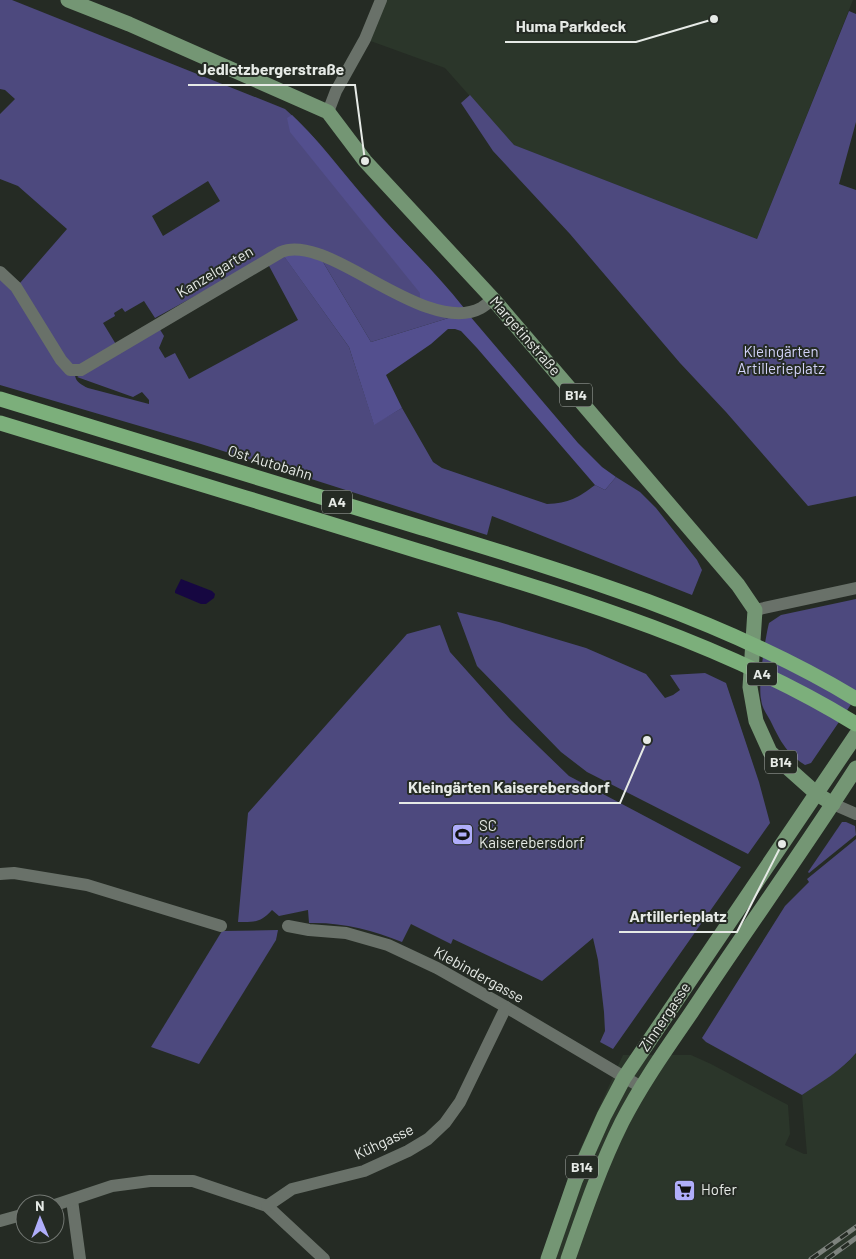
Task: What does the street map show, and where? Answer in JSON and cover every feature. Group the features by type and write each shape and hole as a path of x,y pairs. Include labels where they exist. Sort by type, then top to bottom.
{"highway":[{"name":"Ost Autobahn","path":"0,399 547,566 752,644 833,685 856,699"},
{"name":"A4","path":"0,423 532,585 664,632 743,664 823,704 856,724"}],"main road":[{"name":"B14","path":"68,0 129,24 328,112"},
{"name":"Margetinstraße","path":"328,112 364,161 493,299 688,525 738,585 755,610"},
{"name":"B14","path":"755,610 750,687 756,721 770,752 818,794 833,804"},
{"name":"Zinnergasse","path":"548,1259 575,1181 604,1116 624,1078 818,794 856,735"},
{"name":"Zinnergasse","path":"568,1259 593,1188 622,1122 642,1087 720,968 856,768"}],"street":[{"path":"328,112 336,91 365,40 381,0"},
{"name":"Kanzelgarten","path":"0,272 16,287 70,370 81,370 288,249 326,256 412,301 443,312 472,312 493,299"},
{"path":"755,610 856,588"},
{"path":"833,804 856,814"},
{"path":"0,874 14,873 87,884 221,926"},
{"name":"Klebindergasse","path":"288,926 308,930 346,933 388,945 437,968 642,1087"},
{"name":"Kühgasse","path":"267,1206 292,1189 364,1171 408,1151 428,1139 445,1123 460,1102 506,1007"},
{"path":"65,1202 112,1186 150,1181 193,1181 267,1206 324,1259"},
{"path":"72,1200 80,1259"},
{"path":"0,1221 15,1217"}],"shaded area":[{"path":"381,0 853,0 757,239 513,145 445,68 365,39"},
{"path":"292,115 464,308 456,309 420,301 420,293 290,132 287,118"},
{"path":"292,252 320,257 371,342 455,316 469,315 578,443 602,467 616,477 605,490 595,485 477,348 461,331 455,329 448,329 431,344 386,375 402,408 374,425 349,347 283,255"},
{"path":"181,579 212,591 215,594 214,598 206,604 201,604 175,593"},
{"path":"856,1053 856,1259 541,1259 571,1169 623,1055 691,1055 788,1105 790,1134 785,1145 807,1154 802,1095 834,1073"}],"green space":[{"path":"0,0 12,0 285,109 319,144 469,315 455,316 371,342 320,257 284,256 349,347 374,424 402,408 433,462 442,468 547,504 573,499 595,485 605,490 616,477 640,492 656,508 697,560 702,570 692,595 492,516 487,535 201,444 0,385 0,275 20,283 67,229 18,186 0,179 0,114 15,99 5,90 0,89","holes":["208,181 220,201 163,236 152,216","263,259 268,264 298,320 189,379 175,353 165,358 159,348 164,336 159,328 77,377 133,397 142,392 149,400 149,404 88,388 76,380 74,366 88,362 117,346 103,323 115,316 114,313 122,308 125,312 144,301 155,318"]},
{"name":"Kleingärten Artillerieplatz","path":"849,11 856,14 856,122 839,184 856,190 856,496 808,506 726,412 680,363 570,234 493,151 461,103 470,95 514,145 757,239"},
{"path":"856,599 856,697 811,763 805,765 792,755 784,745 764,710 760,692 761,673 769,623 781,615"},
{"path":"457,612 499,622 586,648 646,674 665,698 680,690 670,675 705,673 726,683 759,782 770,823 748,854 587,772 561,752 477,666"},
{"name":"SC Kaiserebersdorf","path":"440,625 450,652 511,720 569,776 741,867 613,1049 600,1042 605,1031 604,1012 598,960 593,938 542,981 453,939 451,944 411,924 402,942 357,928 309,923 308,910 279,916 272,910 257,921 238,922 248,813 407,634"},
{"path":"842,822 855,826 856,835 809,873 808,872"},
{"path":"856,839 856,1053 837,1071 802,1095 702,1038 785,906 809,882 807,879"},
{"path":"278,930 276,940 199,1064 151,1047 222,931"}],"railway":[{"path":"811,1259 856,1227"},
{"path":"827,1259 856,1238"}],"place":[{"name":"Huma Parkdeck","path":"714,19"},
{"name":"Jedletzbergerstraße","path":"365,161"},
{"name":"Kleingärten Kaiserebersdorf","path":"647,740"},
{"name":"SC Kaiserebersdorf","path":"463,835"},
{"name":"Artillerieplatz","path":"782,844"},
{"name":"Hofer","path":"685,1190"}]}
